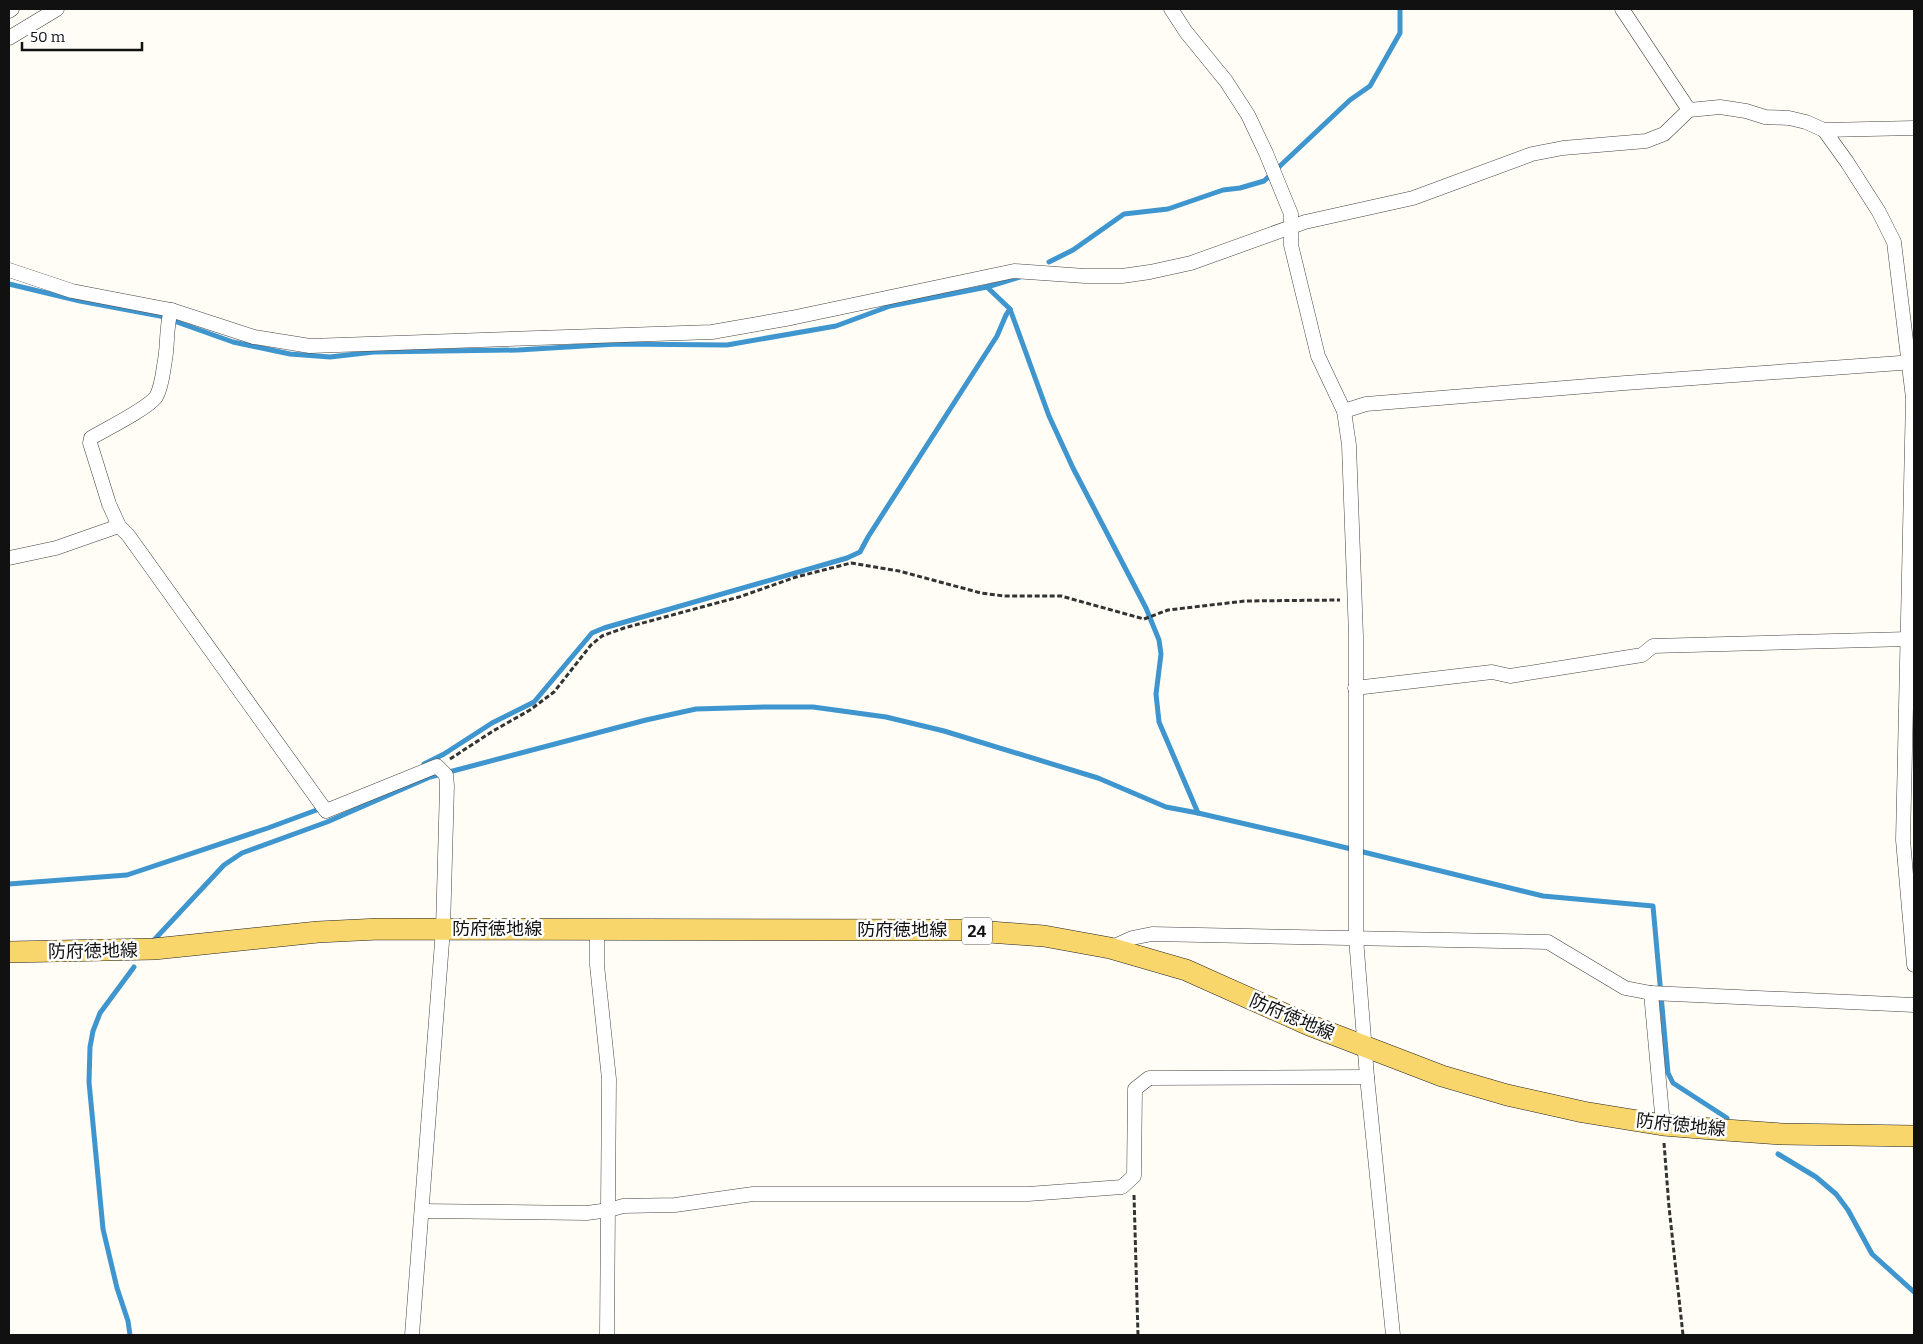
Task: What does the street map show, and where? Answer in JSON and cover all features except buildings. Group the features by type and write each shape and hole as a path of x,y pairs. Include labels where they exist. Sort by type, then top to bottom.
{"main road":[{"name":"防府徳地線","path":"9,952 134,951 236,942 318,932 379,929 962,930 1044,936 1110,948 1186,970 1308,1025 1365,1048 1442,1076 1507,1095 1583,1112 1663,1125 1782,1134 1914,1136"}],"street":[{"path":"9,38 57,9"},
{"path":"1171,9 1186,32 1226,81 1248,115 1266,152 1291,214 1292,245 1318,356 1344,411 1349,445 1354,600 1356,938 1366,1077 1393,1335"},
{"path":"1622,9 1689,110"},
{"path":"9,270 72,291 170,317 254,337 310,346 712,332 791,318 1014,271 1085,276 1122,276 1191,264 1305,222 1413,198 1532,154 1563,148 1646,141 1664,134 1689,110 1720,107 1746,111 1765,117 1789,118 1806,122 1824,130 1914,128"},
{"path":"1824,130 1879,212 1894,242 1912,362 1910,643 1903,840 1914,965"},
{"path":"170,317 160,388 155,398 91,438 90,443 109,504 119,526 128,535 326,811 437,766 446,775 443,929 412,1335"},
{"path":"1344,411 1366,404 1912,362"},
{"path":"9,558 56,548 119,526"},
{"path":"1355,688 1492,672 1510,676 1642,655 1654,646 1664,645 1910,643"},
{"path":"597,928 597,965 609,1079 607,1335"},
{"path":"1110,948 1132,938 1152,934 1548,942 1625,988 1651,993 1914,1005"},
{"path":"1651,993 1663,1125"},
{"path":"422,1211 587,1213 623,1206 675,1205 753,1194 1028,1194 1122,1187 1134,1176 1136,1089 1149,1078 1366,1077"}],"path":[{"path":"442,769 444,763 530,710 554,692 591,645 602,636 624,628 739,597 796,577 851,563 899,571 981,593 1004,596 1060,596 1144,619 1168,610 1245,601 1354,600"},
{"path":"1663,1125 1669,1207 1683,1335"},
{"path":"1129,1180 1134,1191 1138,1335"}],"waterway":[{"path":"1049,262 1073,250 1124,214 1168,209 1223,190 1240,188 1264,181 1350,100 1370,86 1400,33 1400,9"},
{"path":"9,284 80,301 160,316 233,342 290,354 330,357 374,352 518,350 617,344 727,345 836,326 890,306 987,287 1020,277"},
{"path":"987,287 1010,309 1049,416 1073,468 1146,608 1159,640 1161,654 1156,694 1159,722 1198,813"},
{"path":"424,764 444,754 492,723 534,702 592,633 847,558 860,552 997,336 1010,309"},
{"path":"154,940 224,865 242,853 327,822 430,777 646,720 696,709 813,707 886,717 944,731 1098,778 1166,807 1302,837 1543,896 1653,906 1668,1073 1673,1083 1727,1118"},
{"path":"9,884 127,875 322,808"},
{"path":"130,1335 128,1321 117,1288 103,1229 89,1082 90,1047 93,1031 100,1013 134,967"},
{"path":"1778,1154 1816,1177 1836,1194 1848,1210 1872,1254 1914,1292"}]}
